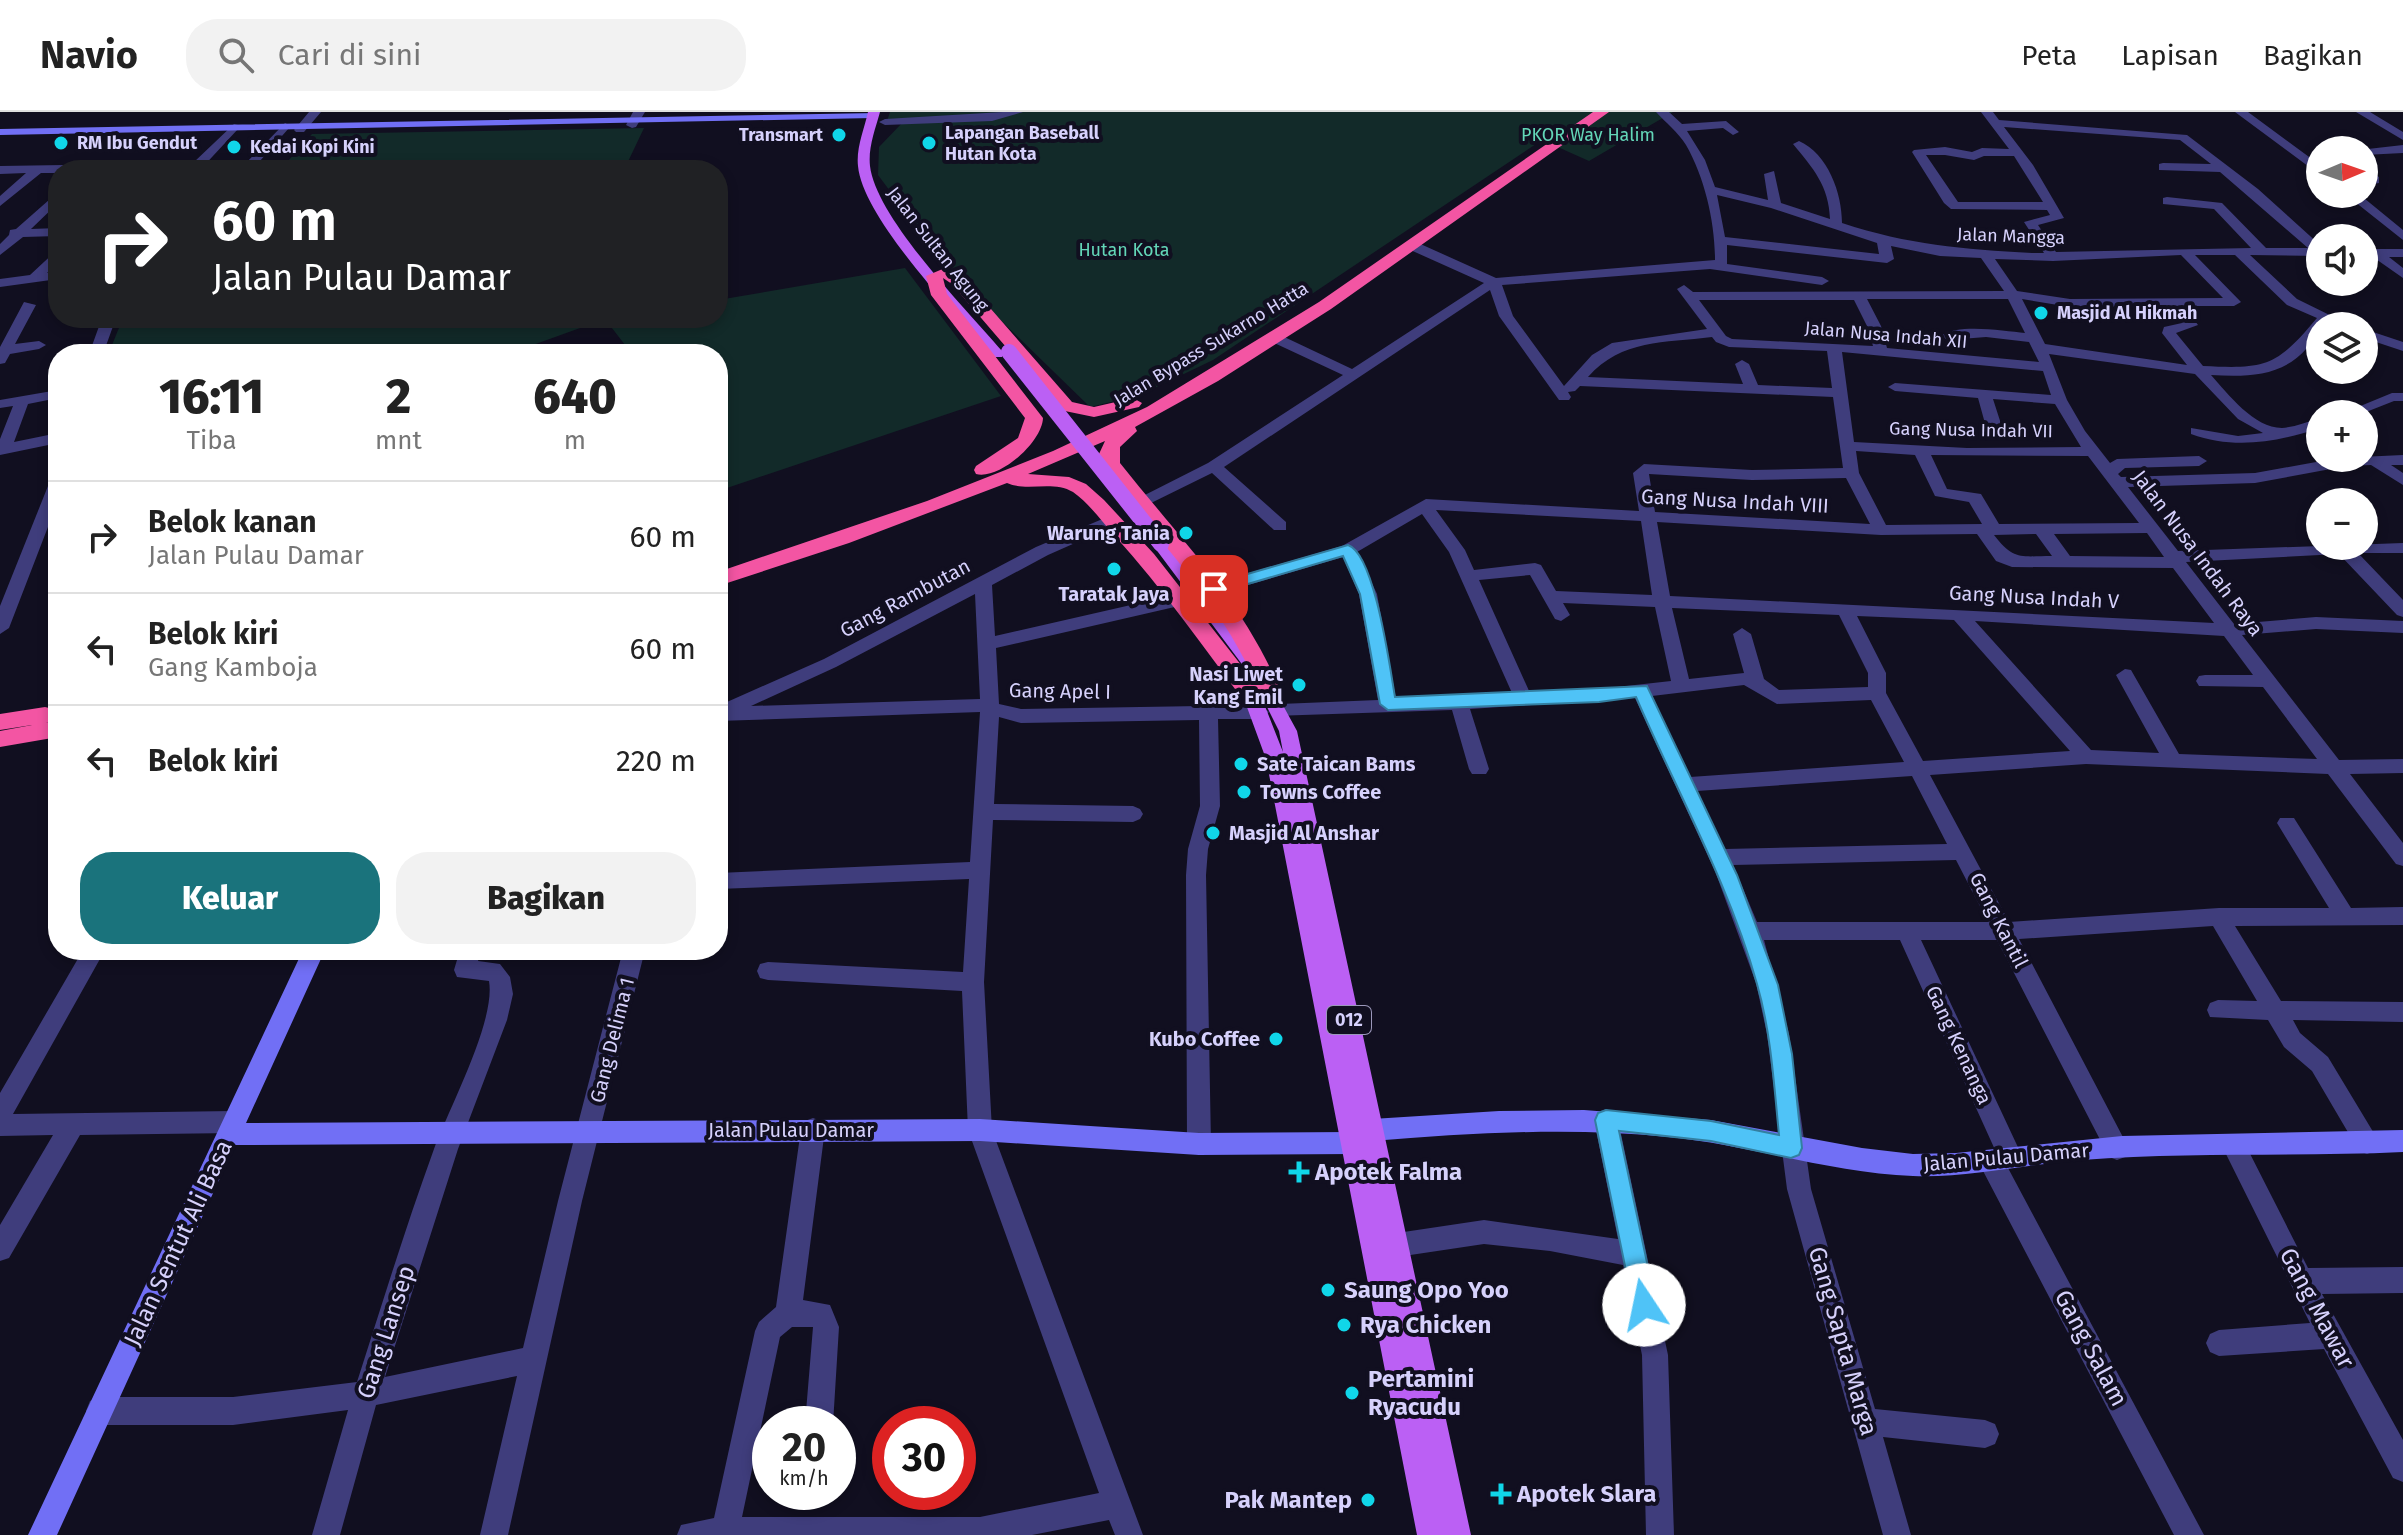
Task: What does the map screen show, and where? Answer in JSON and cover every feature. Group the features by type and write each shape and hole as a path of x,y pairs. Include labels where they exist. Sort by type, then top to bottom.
{"highway":[{"name":"Jalan Bypass Sukarno Hatta","path":"728,564 1076,448 1155,410 1273,337 1583,112"},
{"name":"Jalan Bypass Sukarno Hatta","path":"728,576 864,532 981,479 1133,403 1261,331 1373,262 1411,245 1602,112"},
{"path":"940,274 958,281 1066,406 1072,418 1065,425 1051,426 1034,418 939,295 940,274"},
{"path":"1066,406 1094,412 1133,403"},
{"path":"1155,410 1109,447 1108,457 1214,589 1257,657 1266,702"},
{"path":"981,479 1025,441 1034,430 1034,418"},
{"path":"1097,504 1077,477 1077,467 1083,461 1094,458 1111,464"},
{"path":"981,479 1057,480 1079,488 1112,520 1266,702"},
{"path":"0,722 48,714"},
{"path":"0,739 48,731"}],"main road":[{"name":"Jalan Sultan Agung","path":"880,116 877,174 899,214 940,274 1155,546 1266,702"},
{"name":"012","path":"1266,702 1299,777 1363,1136 1455,1534"},
{"name":"012","path":"1363,1136 1397,1245 1455,1534"}],"street":[{"path":"302,128 315,112"},
{"path":"0,134 997,112"},
{"path":"880,116 992,118 1017,112"},
{"path":"1662,112 1680,128 1697,151 1717,211 1722,259 1715,266"},
{"path":"1987,112 2019,153 2051,206 2057,220 2030,222 2053,257"},
{"path":"2241,112 2306,161"},
{"path":"2362,112 2403,137"},
{"path":"1996,123 2178,136 2188,140 2272,207 2306,239"},
{"path":"1680,128 1726,124 1733,132"},
{"path":"254,160 282,128"},
{"path":"203,160 231,130"},
{"path":"1799,144 1824,169 1836,205 1836,225"},
{"path":"2378,150 2403,149"},
{"path":"2019,153 1982,152 1974,156 1918,150 1950,203 1962,207 2051,206"},
{"path":"1990,164 2027,165"},
{"path":"2163,167 2223,168"},
{"path":"0,202 38,169"},
{"path":"0,170 48,169"},
{"path":"1770,174 1775,205"},
{"name":"Jalan Mangga","path":"1709,189 1775,205 1910,248 1986,256 2306,252"},
{"path":"1990,189 2002,207"},
{"path":"2167,201 2221,207 2262,251"},
{"path":"0,251 48,205"},
{"path":"2368,208 2403,236"},
{"path":"0,233 48,232"},
{"path":"1720,240 1887,259 1883,241"},
{"path":"1411,245 1494,282 1715,266 1822,281"},
{"path":"1689,296 2013,295 2070,303 2234,302 2184,251"},
{"path":"2238,251 2292,302 2312,312"},
{"path":"2378,253 2403,253"},
{"name":"Jalan Nusa Indah Raya","path":"1986,256 2013,295 2049,367 2060,400 2093,451 2403,858"},
{"path":"2378,258 2403,274"},
{"path":"34,278 48,263"},
{"path":"1670,270 1718,336"},
{"path":"0,283 48,276"},
{"path":"1141,501 1214,466 1494,282"},
{"name":"Jalan Nusa Indah XII","path":"1494,282 1506,316 1561,401 1597,358 1617,346 1718,336 1729,343 1834,347 2049,367"},
{"path":"1859,297 1874,326 1881,351"},
{"path":"2173,302 2191,325 2169,330 2169,333 2221,396 2264,428 2280,432"},
{"path":"2,354 29,305"},
{"path":"1948,336 1986,333 2199,369 2272,367 2285,361 2306,338"},
{"path":"1273,337 1352,374"},
{"path":"2378,338 2403,347"},
{"path":"2,354 39,345"},
{"path":"1834,347 1850,446 1851,473 1881,530"},
{"path":"1329,364 1337,384"},
{"path":"1742,364 1752,389"},
{"path":"1577,381 1840,393"},
{"path":"1895,387 2060,400"},
{"path":"1984,394 1994,427"},
{"path":"2378,403 2402,395"},
{"path":"0,404 48,396"},
{"path":"2,449 22,401"},
{"path":"2196,431 2226,440 2268,437 2306,426"},
{"path":"2,449 48,440"},
{"name":"Gang Nusa Indah VII","path":"1850,446 1922,452 2093,451"},
{"path":"1922,452 1941,493 1975,498 2002,557 2012,562 2174,560 2306,551"},
{"path":"2378,461 2403,460"},
{"path":"2199,461 2117,464 2113,476 2255,478 2306,469"},
{"path":"2378,463 2403,480"},
{"path":"1214,466 1280,526"},
{"path":"1681,685 1662,601 1641,473 1644,469 1752,475 1851,473"},
{"path":"1214,589 1348,550 1426,504 1431,517 1457,550 1524,699"},
{"name":"Gang Nusa Indah VIII","path":"1426,504 1881,530 2151,528"},
{"path":"0,628 48,506"},
{"name":"Gang Rambutan","path":"728,709 830,663 983,581 1112,520"},
{"path":"2042,530 2065,561"},
{"path":"2378,548 2403,548"},
{"path":"1348,550 1368,594 1388,704"},
{"path":"2354,560 2403,611"},
{"path":"1468,576 1532,568 1538,570 1561,615"},
{"path":"983,581 990,706 973,982 980,1130 1129,1535"},
{"name":"Gang Nusa Indah V","path":"1553,597 1959,614 2228,630 2316,623 2403,627"},
{"path":"988,643 1048,632 1179,600"},
{"name":"Gang Kantil","path":"1845,610 1877,673 1877,693 1964,852 2117,1149"},
{"path":"1959,614 2086,757"},
{"path":"1742,634 1755,680 1769,694 1777,697 1877,693"},
{"path":"2125,675 2173,760"},
{"name":"Gang Apel I","path":"728,714 990,706 998,712 1021,716 1208,712 1266,702 1459,702 1641,691 1755,680"},
{"path":"2205,681 2266,681"},
{"name":"Gang Sapta Marga","path":"1641,691 1719,857 1750,931 1768,985 1779,1040 1791,1148 1799,1189 1897,1535"},
{"path":"1459,702 1479,769"},
{"path":"1199,1144 1196,875 1198,849 1210,806 1208,712"},
{"path":"1683,785 2086,757 2331,767 2403,766"},
{"path":"982,812 1133,814"},
{"path":"2287,823 2346,917"},
{"path":"1719,857 1964,852"},
{"path":"728,881 980,870"},
{"path":"1750,931 2002,931 2219,917 2403,916"},
{"path":"2219,917 2292,1040 2320,1064 2367,1143"},
{"name":"Gang Kenanga","path":"1907,932 2001,1159"},
{"path":"0,1115 88,960"},
{"name":"Jalan Sentut Ali Basa","path":"42,1535 309,960"},
{"name":"Gang Lansep","path":"326,1535 366,1394 452,1132 496,1020 502,994 499,977 492,971 465,970 468,960"},
{"name":"Gang Delima 1","path":"494,1535 570,1201 632,960"},
{"path":"768,971 973,982"},
{"path":"2218,1010 2403,1012"},
{"name":"Jalan Pulau Damar","path":"232,1128 452,1132 980,1130 1199,1144 1363,1136 1502,1120 1606,1120 1711,1131 1860,1162 1917,1165 2083,1149 2403,1141"},
{"path":"1606,1120 1655,1355 1660,1535"},
{"path":"0,1249 73,1124"},
{"path":"0,1125 232,1128"},
{"path":"788,1314 813,1129"},
{"name":"Gang Mawar","path":"2234,1146 2301,1281 2403,1468"},
{"name":"Gang Salam","path":"2001,1159 2190,1535"},
{"path":"1397,1245 1484,1232 1550,1239 1634,1254"},
{"path":"2301,1281 2401,1284"},
{"path":"725,1531 768,1331 777,1320 788,1314 821,1314 826,1327 820,1406"},
{"path":"2219,1343 2332,1335"},
{"path":"100,1411 233,1411 366,1394 536,1359"},
{"path":"1867,1422 1985,1434"},
{"path":"691,1535 725,1531 908,1534 980,1531 1117,1504"}],"green space":[{"name":"Hutan Kota","path":"890,112 1673,112 1589,161 1542,140 1213,360 1140,395 1090,407 950,271 878,175 879,147 904,121 887,121"},
{"path":"644,128 629,160 289,160 312,134"},
{"path":"905,268 1001,396 728,488 728,344 624,344 612,328 728,328 728,298"},
{"path":"119,328 580,328 536,344 112,344"}],"place":[{"name":"Transmart","path":"839,135"},
{"name":"RM Ibu Gendut","path":"61,143"},
{"name":"Lapangan Baseball Hutan Kota","path":"929,143"},
{"name":"Kedai Kopi Kini","path":"234,147"},
{"name":"Masjid Al Hikmah","path":"2041,313"},
{"name":"Warung Tania","path":"1186,533"},
{"name":"Taratak Jaya","path":"1114,569"},
{"name":"Nasi Liwet Kang Emil","path":"1299,685"},
{"name":"Sate Taican Bams","path":"1241,764"},
{"name":"Towns Coffee","path":"1244,792"},
{"name":"Masjid Al Anshar","path":"1213,833"},
{"name":"Kubo Coffee","path":"1276,1039"},
{"name":"Apotek Falma","path":"1299,1172"},
{"name":"Saung Opo Yoo","path":"1328,1290"},
{"name":"Rya Chicken","path":"1344,1325"},
{"name":"Pertamini Ryacudu","path":"1352,1393"},
{"name":"Apotek Slara","path":"1501,1494"},
{"name":"Pak Mantep","path":"1368,1500"}],"route":[{"path":"1214,589 1348,550 1368,594 1388,704 1599,696 1641,691 1728,875 1768,985 1781,1054 1791,1148 1711,1131 1606,1120 1644,1305"}],"park label":[{"name":"PKOR Way Halim","path":"1588,135"}]}
